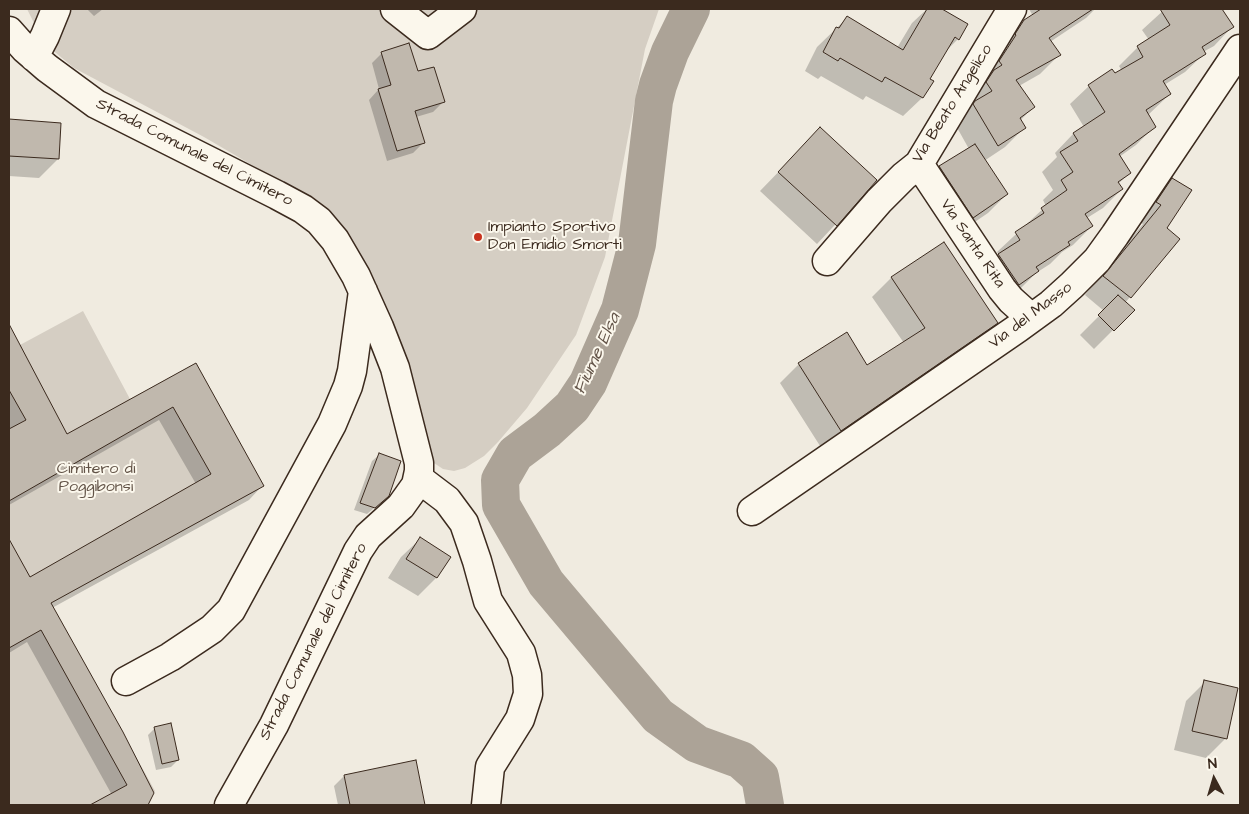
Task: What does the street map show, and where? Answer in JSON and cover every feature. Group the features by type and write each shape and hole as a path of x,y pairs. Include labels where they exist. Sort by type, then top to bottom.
{"street":[{"path":"34,57 46,36 56,9"},
{"path":"395,9 428,35 462,9"},
{"name":"Via Beato Angelico","path":"827,261 888,192 919,164 1012,9"},
{"name":"Strada Comunale del Cimitero","path":"9,31 34,57 73,88 105,109 303,209 319,221 335,240 363,290 395,368 419,463 418,478 412,492 401,506 374,530 358,551 274,725 229,805"},
{"name":"Via del Masso","path":"752,511 1031,318 1067,290 1107,247 1240,49"},
{"name":"Via Santa Rita","path":"919,164 1002,289 1031,318"},
{"path":"126,682 170,657 212,629 230,610 332,424 348,386 352,371 363,290"},
{"path":"418,478 447,500 464,523 488,601 520,654 527,675 528,694 520,719 490,767 486,805"}],"green space":[{"name":"Impianto Sportivo Don Emidio Smorti","path":"27,9 659,9 645,49 605,257 576,335 527,408 498,442 484,456 465,468 454,471 443,469 434,463 429,453 393,325 354,246 323,211 269,175 204,137 74,68 50,48 38,31"},
{"name":"Cimitero di Poggibonsi","path":"83,311 130,399 196,363 264,486 51,603 155,791 148,805 9,805 9,331 12,330 20,345"}],"building":[{"path":"927,9 942,9 968,24 959,40 955,37 930,79 934,81 923,98 885,77 882,82 840,58 838,61 823,52 836,27 839,28 847,16 903,50"},
{"path":"1041,9 1093,9 1049,38 1061,55 1016,80 1035,107 1020,118 1026,128 998,146 973,104 992,91 986,82 994,70 1002,65 999,61 1024,20"},
{"path":"1160,9 1222,9 1234,27 1202,47 1206,54 1163,81 1171,94 1146,110 1156,127 1119,154 1131,173 1118,182 1123,189 1085,214 1093,226 1068,242 1070,245 1036,267 1039,271 1019,285 998,254 1020,240 1015,232 1044,213 1041,208 1067,190 1061,180 1073,172 1060,152 1078,141 1073,133 1105,112 1088,85 1112,69 1115,73 1143,57 1137,46 1170,25"},
{"path":"409,43 418,71 434,67 445,102 415,111 425,143 397,151 378,89 391,85 381,52"},
{"path":"9,119 61,123 59,159 9,156"},
{"path":"820,127 877,180 837,226 778,172"},
{"path":"975,144 1008,194 973,218 939,166"},
{"path":"1172,178 1192,190 1167,228 1180,239 1131,298 1103,276 1161,205 1156,202"},
{"path":"944,242 998,323 841,431 798,363 847,332 867,365 925,328 891,277"},
{"path":"1118,295 1135,310 1114,331 1098,315"},
{"path":"9,324 67,434 196,363 264,486 51,603 123,732 154,793 148,805 90,805 127,785 41,630 9,648 9,539 30,577 211,474 173,407 9,501 9,429 26,420 9,390"},
{"path":"379,453 401,461 389,496 375,508 360,503"},
{"path":"420,537 451,557 437,578 406,559"},
{"path":"1204,680 1238,688 1227,739 1192,731"},
{"path":"171,723 179,760 162,764 154,727"},
{"path":"416,760 425,805 350,805 344,775"}],"waterway":[{"name":"Fiume Elsa","path":"691,9 670,52 654,101 637,244 620,310 588,383 572,407 547,430 515,454 500,480 501,505 546,583 658,716 697,744 741,760 760,777 765,805"}],"place":[{"name":"Impianto Sportivo Don Emidio Smorti","path":"478,237"}]}
